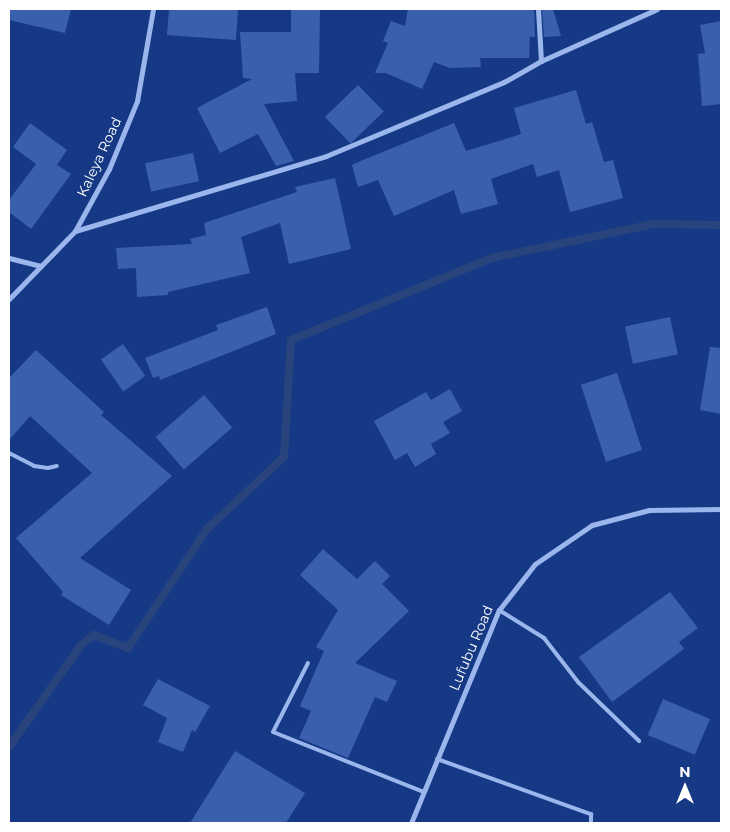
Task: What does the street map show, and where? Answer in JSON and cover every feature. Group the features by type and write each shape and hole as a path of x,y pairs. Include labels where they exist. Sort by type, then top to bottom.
{"street":[{"name":"Kaleya Road","path":"9,299 75,231 109,169 137,101 153,9"},
{"path":"538,9 541,61"},
{"path":"75,231 326,156 504,82 541,61 657,9"},
{"path":"9,258 41,266"},
{"name":"Lufubu Road","path":"410,823 498,610 535,564 592,525 649,510 721,509"}],"lane":[{"path":"9,453 34,466 48,468 57,466"},
{"path":"498,610 544,638 578,682 639,741"},
{"path":"308,663 273,732 424,792"},
{"path":"437,759 591,814 591,823"}],"building":[{"path":"9,9 71,9 65,33 9,20"},
{"path":"169,9 238,9 236,40 167,35"},
{"path":"291,9 320,9 319,73 295,73 297,101 264,104 294,161 276,166 258,134 220,153 197,108 252,79 243,78 240,32 291,32"},
{"path":"408,9 534,9 535,37 530,37 529,58 480,58 481,67 450,68 434,62 422,89 386,73 375,73 388,43 383,41 391,21 405,26"},
{"path":"542,9 553,9 561,36 544,37"},
{"path":"721,21 721,104 702,106 698,54 705,53 700,25"},
{"path":"358,85 384,112 351,144 325,117"},
{"path":"576,90 586,124 592,122 604,162 613,160 623,198 570,212 559,170 537,177 533,164 491,179 498,204 461,214 454,190 394,216 378,180 358,187 352,165 363,160 454,123 466,151 521,134 514,108"},
{"path":"30,123 67,150 57,165 71,174 31,229 9,212 9,200 36,164 13,147"},
{"path":"193,153 199,181 151,192 145,163"},
{"path":"335,178 351,249 289,264 280,223 241,237 250,273 168,292 168,295 137,297 136,268 118,269 116,248 192,244 190,239 206,235 204,223 297,192 295,187"},
{"path":"267,307 276,334 160,380 159,376 153,378 145,358 218,330 216,325"},
{"path":"670,317 678,354 633,364 625,327"},
{"path":"123,344 145,376 123,391 101,359"},
{"path":"710,347 721,348 721,414 700,410"},
{"path":"36,350 104,412 101,415 172,476 80,558 131,590 109,625 61,595 63,592 16,538 92,473 30,416 9,440 9,378"},
{"path":"617,373 642,450 606,462 581,385"},
{"path":"450,389 462,411 443,422 450,433 431,444 436,454 415,467 407,453 395,460 374,421 426,392 431,400"},
{"path":"204,395 232,427 184,469 156,437"},
{"path":"323,549 357,579 375,561 390,576 382,584 409,611 355,663 397,681 387,702 375,697 348,758 299,738 311,711 300,706 324,651 316,647 338,610 300,575"},
{"path":"670,592 698,628 679,642 684,649 612,702 579,657"},
{"path":"158,679 210,706 195,732 192,730 183,752 158,742 167,718 143,705"},
{"path":"663,699 710,719 695,755 648,735"},
{"path":"235,751 305,793 286,823 190,823"}],"waterway":[{"path":"9,747 82,644 94,635 128,648 207,529 284,457 291,340 492,258 653,224 721,225"}]}
